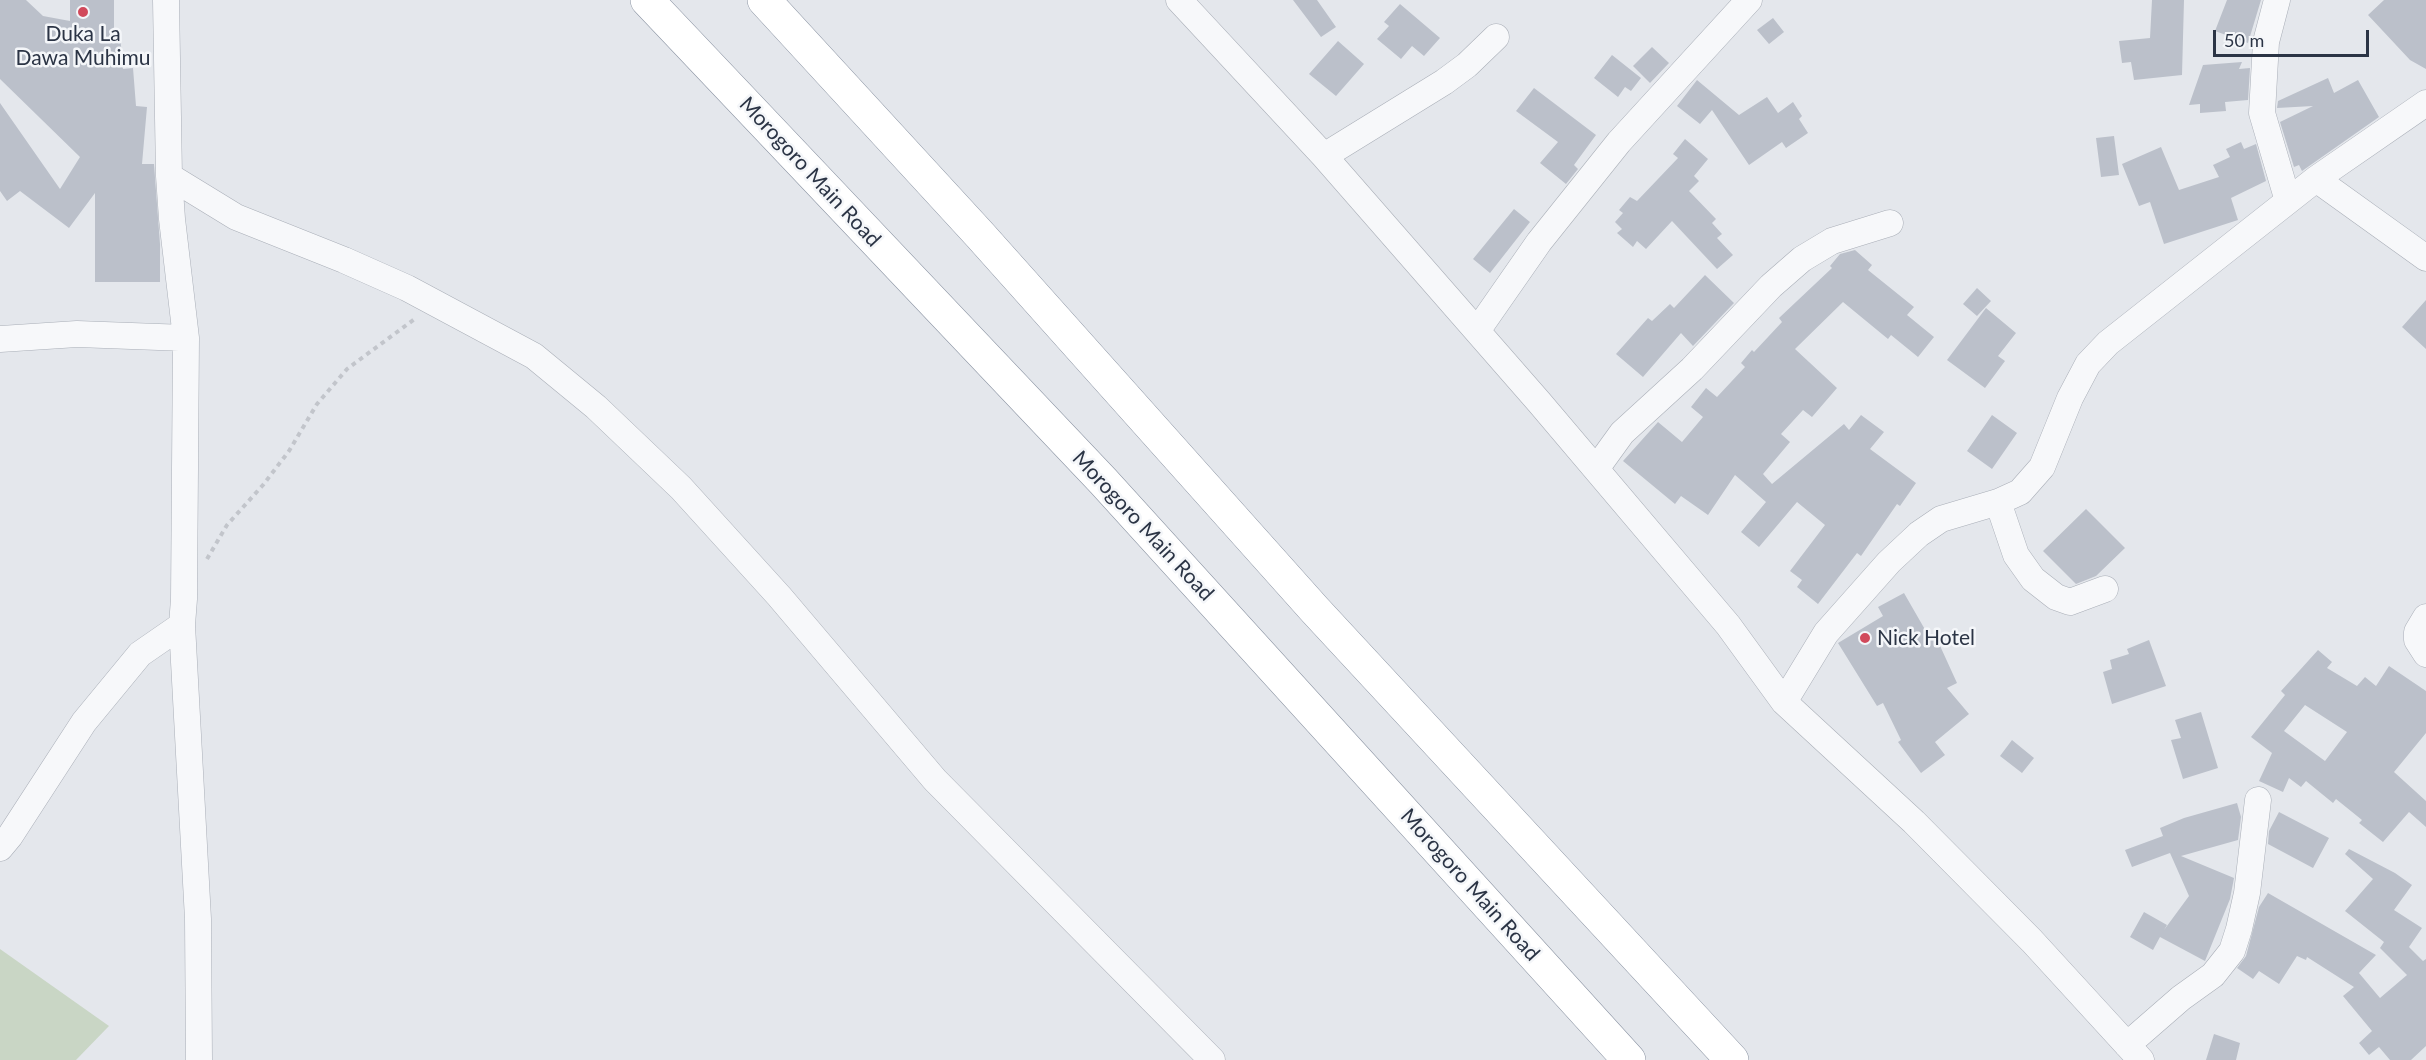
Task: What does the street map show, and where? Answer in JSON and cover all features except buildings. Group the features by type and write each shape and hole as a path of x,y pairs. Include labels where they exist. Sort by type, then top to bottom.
{"highway":[{"name":"Morogoro Main Road","path":"647,0 1103,481 1629,1060"},
{"path":"764,0 980,235 1315,610 1732,1060"}],"street":[{"path":"166,0 172,219 186,338 182,625 198,919 200,1060"},
{"path":"1477,331 1539,242 1619,142 1749,0"},
{"path":"2277,0 2266,42 2262,113 2288,201"},
{"path":"1192,4 1596,469 1728,625 1784,702 1914,822 2032,941 2134,1052 2181,998 2213,975 2232,951 2240,929 2247,893 2258,800"},
{"path":"1324,156 1444,82 1467,65 1496,37"},
{"path":"1784,702 1826,633 1889,562 1919,534 1941,519 1998,502 2020,492 2042,467 2070,398 2088,364 2108,343 2316,179 2426,103"},
{"path":"170,176 236,217 344,260 436,304 534,356 596,407 681,488 779,596 935,780 1212,1060"},
{"path":"2316,179 2426,258"},
{"path":"1596,469 1622,433 1692,369 1771,286 1802,258 1832,241 1890,223"},
{"path":"0,339 77,334 186,338"},
{"path":"1998,502 2016,555 2033,579 2056,597 2070,602 2105,589"},
{"path":"2426,617 2417,632 2417,640 2426,654"},
{"path":"0,848 84,722 140,654 182,625"}],"path":[{"path":"206,562 227,525 263,485 289,451 317,404 347,369 436,304"}],"green space":[{"path":"0,949 109,1026 76,1060 0,1060"}],"place":[{"name":"Duka La Dawa Muhimu","path":"83,12"},
{"name":"Nick Hotel","path":"1865,638"}]}
